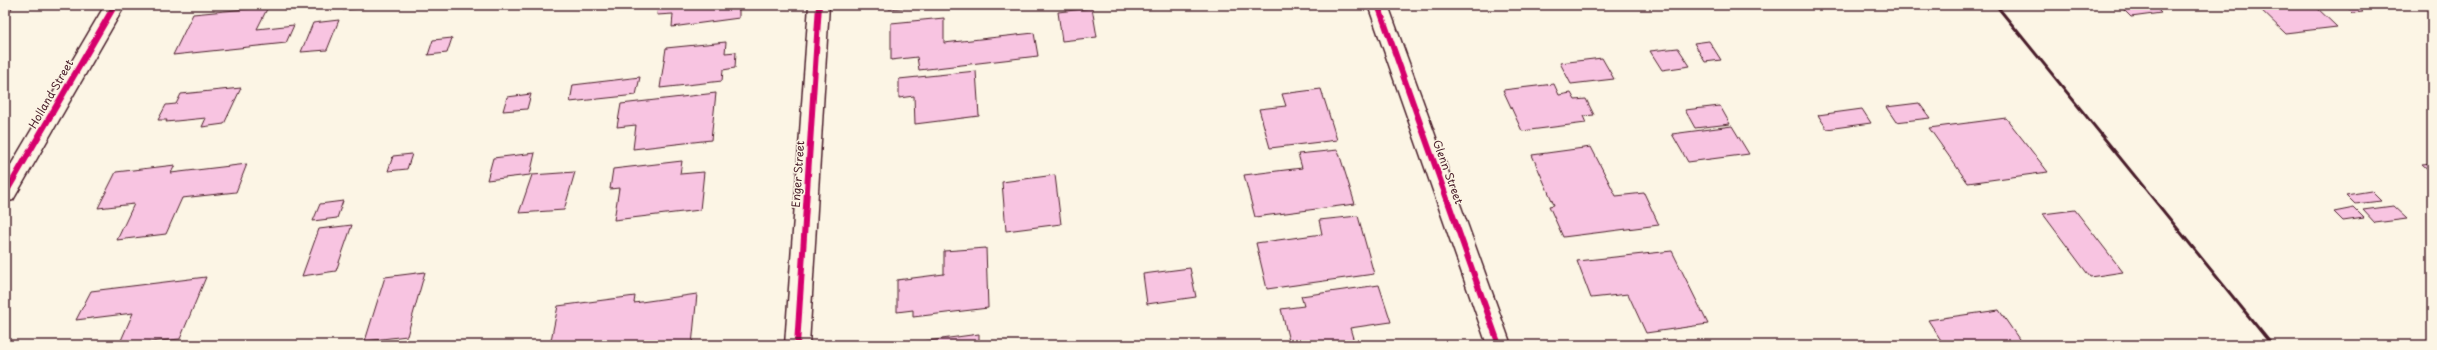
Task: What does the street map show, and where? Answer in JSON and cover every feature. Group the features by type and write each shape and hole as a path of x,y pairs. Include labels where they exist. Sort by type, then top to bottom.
{"street":[{"name":"Holland Street","path":"5,194 115,5"},
{"name":"Enger Street","path":"798,345 818,5"},
{"name":"Glenn Street","path":"1378,5 1499,345"}],"building":[{"path":"5,5 14,5 5,18"},
{"path":"345,5 389,5 343,10"},
{"path":"658,5 739,5 739,18 672,27 673,14 657,15"},
{"path":"889,5 933,5 889,9"},
{"path":"2119,5 2153,5 2161,13 2131,17"},
{"path":"2256,5 2314,5 2337,27 2285,33"},
{"path":"2357,6 2363,12 2353,13 2347,7"},
{"path":"268,7 257,29 294,25 286,43 173,55 193,14"},
{"path":"1092,8 1097,37 1062,41 1058,12"},
{"path":"944,18 944,43 1034,33 1038,56 919,70 917,57 891,60 891,23"},
{"path":"339,20 327,50 301,52 313,23"},
{"path":"452,38 447,53 428,55 433,40"},
{"path":"1709,41 1721,60 1705,62 1694,43"},
{"path":"726,42 725,53 736,52 735,68 723,70 722,81 660,88 666,48"},
{"path":"1678,48 1690,66 1662,70 1650,51"},
{"path":"1602,58 1614,79 1571,84 1560,63"},
{"path":"976,71 979,116 915,124 914,96 899,98 899,79"},
{"path":"640,77 636,95 570,102 573,85"},
{"path":"1554,84 1559,95 1571,93 1575,100 1586,99 1594,115 1583,116 1586,123 1522,131 1503,90"},
{"path":"241,88 224,124 202,127 206,118 166,122 167,120 158,120 166,105 176,104 181,94"},
{"path":"1321,89 1337,140 1270,148 1259,109 1286,106 1282,94"},
{"path":"716,93 711,140 633,149 636,125 617,127 621,104"},
{"path":"531,94 527,109 503,111 507,97"},
{"path":"1919,103 1930,118 1896,122 1886,107"},
{"path":"1720,106 1730,124 1695,128 1685,110"},
{"path":"1862,109 1871,123 1827,129 1818,115"},
{"path":"2006,118 2048,172 1968,183 1929,128"},
{"path":"1732,126 1749,154 1688,162 1672,134"},
{"path":"1591,147 1616,196 1644,193 1659,225 1563,237 1549,206 1554,205 1532,155"},
{"path":"1338,150 1355,204 1255,217 1244,175 1302,168 1298,154"},
{"path":"535,153 530,175 487,180 493,158"},
{"path":"412,154 407,169 388,171 393,156"},
{"path":"682,161 680,174 704,172 700,210 614,220 619,188 610,189 613,169"},
{"path":"2432,163 2432,173 2422,164"},
{"path":"247,164 236,192 182,198 166,234 117,240 134,204 98,208 116,172 175,165 171,173"},
{"path":"575,172 564,210 519,213 532,175"},
{"path":"1055,175 1061,224 1006,231 1002,182"},
{"path":"2371,191 2381,201 2355,204 2346,195"},
{"path":"343,201 337,218 313,221 320,204"},
{"path":"2393,206 2407,219 2375,223 2363,210"},
{"path":"2354,208 2364,218 2343,221 2334,212"},
{"path":"2075,210 2123,272 2090,277 2043,214"},
{"path":"1358,216 1374,274 1267,289 1256,243 1322,234 1319,220"},
{"path":"352,225 336,271 302,276 319,229"},
{"path":"986,248 988,308 913,317 913,310 897,312 897,280 944,274 944,251"},
{"path":"1672,251 1708,324 1646,333 1628,294 1591,298 1577,261"},
{"path":"1190,268 1196,297 1147,304 1143,274"},
{"path":"425,272 407,336 365,341 385,277"},
{"path":"206,277 180,339 119,345 133,313 76,320 91,291"},
{"path":"1379,285 1391,322 1350,328 1355,345 1290,345 1281,309 1304,306 1301,296"},
{"path":"697,294 692,345 550,345 558,306 635,296 634,303"},
{"path":"1999,310 2023,345 1944,345 1928,320"},
{"path":"979,334 979,345 912,345 912,343"},
{"path":"2082,341 2085,345 2057,345"}],"railway":[{"path":"1996,5 2272,345"}],"cycle path":[{"path":"5,194 115,5"},
{"path":"797,345 819,5"},
{"path":"1378,5 1499,345"}]}
